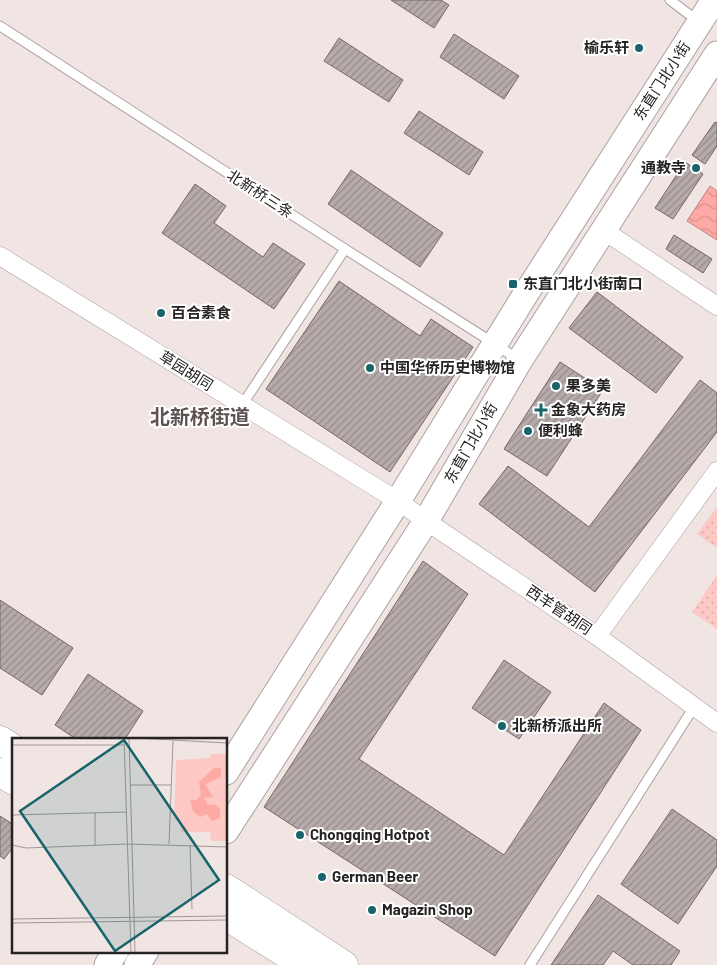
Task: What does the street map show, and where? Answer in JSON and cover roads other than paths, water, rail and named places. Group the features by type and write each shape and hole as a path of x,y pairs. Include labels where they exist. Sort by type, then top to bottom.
{"main road":[{"name":"东直门北小街","path":"228,769 714,0"},
{"name":"东直门北小街","path":"228,828 426,521 520,360 717,54"},
{"path":"0,740 12,748"},
{"path":"0,772 12,780"},
{"path":"228,889 344,965"},
{"path":"228,917 304,965"},
{"path":"107,965 115,952"},
{"path":"137,965 145,952"}],"street":[{"path":"603,230 717,306"},
{"name":"草园胡同","path":"0,256 398,501"},
{"path":"597,636 717,471"},
{"name":"西羊管胡同","path":"398,501 597,636 717,724"}],"lane":[{"path":"670,0 700,22"},
{"name":"北新桥三条","path":"0,26 520,360"},
{"path":"242,405 345,249"},
{"path":"530,965 694,707"}],"water":[{"path":"710,186 717,191 717,240 687,221"}],"place":[{"name":"榆乐轩","path":"639,48"},
{"name":"通教寺","path":"696,168"},
{"name":"东直门北小街南口","path":"513,284"},
{"name":"百合素食","path":"161,313"},
{"name":"中国华侨历史博物馆","path":"370,368"},
{"name":"果多美","path":"556,386"},
{"name":"金象大药房","path":"541,410"},
{"name":"便利蜂","path":"528,431"},
{"name":"北新桥派出所","path":"502,726"},
{"name":"Chongqing Hotpot","path":"300,835"},
{"name":"German Beer","path":"322,877"},
{"name":"Magazin Shop","path":"372,910"}],"district":[{"name":"北新桥街道","path":"200,417"}]}
